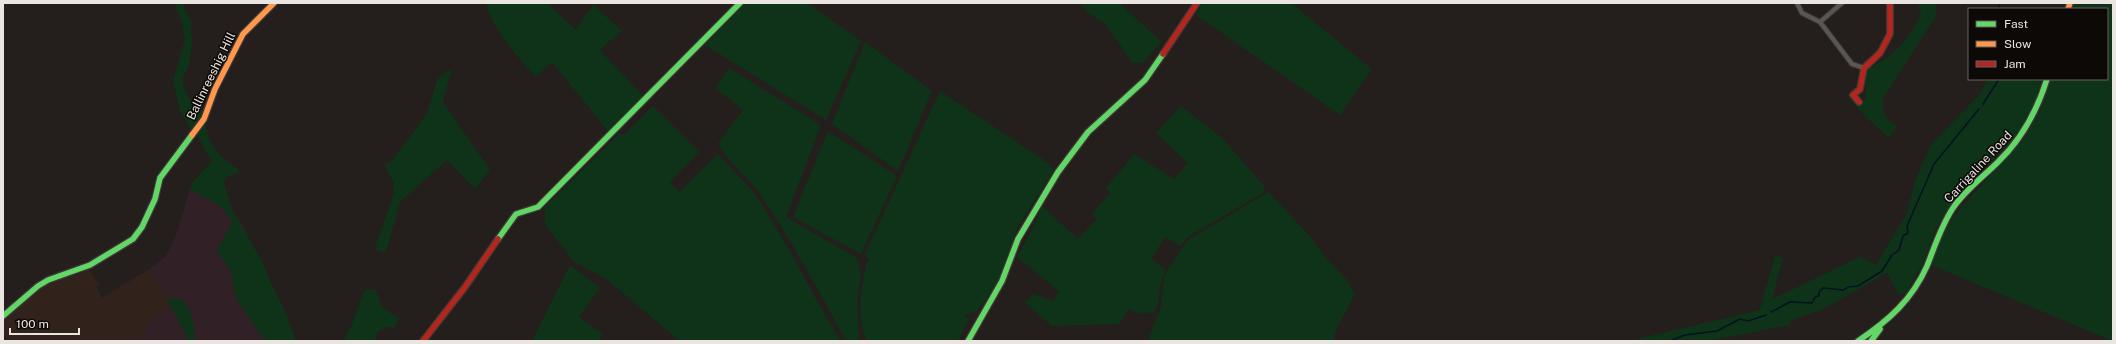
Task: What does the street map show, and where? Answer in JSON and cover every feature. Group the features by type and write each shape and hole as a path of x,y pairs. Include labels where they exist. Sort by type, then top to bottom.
{"street":[{"name":"Ballinreeshig Hill","path":"3,316 38,286 48,280 90,265 133,238 142,227 152,206 160,178 204,119 215,89 240,39 252,23 274,3"},
{"path":"423,341 465,287 516,214 538,206 740,3"},
{"path":"968,341 1002,281 1018,239 1058,172 1088,132 1145,80 1197,3"},
{"path":"1797,3 1802,13 1820,22 1852,64 1864,68"},
{"path":"1820,22 1842,3"},
{"path":"1859,102 1853,95 1860,89 1864,68 1876,58 1886,44 1891,25 1890,3"},
{"name":"Carrigaline Road","path":"1871,341 1882,327 1898,312 1917,285 1953,208 2021,136 2037,109 2047,80"},
{"name":"Carrigaline Road","path":"1858,341 1882,327"}],"shaded area":[{"path":"221,177 231,207 245,229 293,341 135,341 143,336 151,320 171,306 149,269 166,256 176,235 192,183"},
{"path":"88,268 99,285 96,287 102,298 149,269 171,306 151,320 143,336 135,341 8,341 3,334 3,321 34,293 61,278 80,274"}],"green space":[{"path":"174,3 182,3 191,21 192,42 189,65 183,77 183,84 192,105 202,109 201,118 191,129 180,111 173,81 185,39 182,22"},
{"path":"486,3 547,3 576,30 594,5 622,31 600,50 644,97 608,131 552,62 536,77 499,32"},
{"path":"745,3 807,3 861,41 826,120 705,45"},
{"path":"1080,3 1119,3 1162,42 1143,63 1132,62 1105,23 1089,14"},
{"path":"1203,3 1291,3 1372,69 1340,115 1196,15"},
{"path":"1917,3 1936,3 1936,16 1884,97 1884,114 1886,118 1897,126 1889,138 1867,118 1843,92 1858,106 1866,98 1866,70 1900,47 1912,31 1921,12"},
{"path":"2074,3 2113,3 2113,341 1931,265 1943,235 1955,214 2025,138 2041,108 2051,80 2108,80 2108,8 2072,8"},
{"path":"865,42 932,91 898,171 832,124"},
{"path":"729,68 821,125 786,217 857,258 861,274 857,301 859,341 846,341 805,266 772,212 760,194 727,157 718,143 743,110 715,88"},
{"path":"452,69 443,102 490,170 475,189 447,160 400,202 386,252 377,251 376,245 394,193 394,183 384,164 391,162 428,112 437,79"},
{"path":"1987,80 2041,80 2036,99 2016,136 1955,198 1937,226 1922,265 1905,294 1898,294 1887,273 1823,309 1790,321 1790,325 1708,341 1628,341 1760,310 1775,255 1783,258 1772,299 1860,257 1876,265 1907,213 1915,181 1932,143 1980,94"},
{"path":"940,91 1047,162 1054,170 1018,226 996,285 977,311 964,315 969,319 958,341 867,341 861,312 861,292 867,262 870,260 865,254"},
{"path":"653,106 699,152 670,182 679,192 718,154 745,182 759,200 841,341 680,341 605,278 574,262 545,224 545,207 620,133 624,135"},
{"path":"1181,106 1222,138 1264,186 1264,192 1188,237 1180,246 1165,237 1152,258 1166,271 1161,282 1157,307 1154,312 1140,314 1129,309 1119,324 1052,326 1025,303 1033,294 1053,301 1059,291 1017,257 1032,230 1042,206 1078,239 1097,219 1092,214 1110,193 1106,188 1134,154 1174,179 1188,163 1156,133"},
{"path":"205,124 213,147 221,156 240,171 226,178 224,182 231,207 264,265 269,279 286,313 296,341 265,341 236,298 231,272 217,251 232,223 225,211 215,203 190,190 192,183 212,161 196,134"},
{"path":"828,131 897,176 861,254 793,217"},
{"path":"1268,192 1309,235 1327,259 1346,279 1355,294 1337,328 1333,341 1148,341 1161,306 1164,279 1168,269 1188,240"},
{"path":"570,265 600,288 579,317 602,334 600,341 532,341"},
{"path":"365,289 376,290 381,306 399,319 394,328 387,327 378,331 375,341 343,341 353,322"},
{"path":"167,299 180,299 189,308 194,331 194,341 189,341"}],"waterway":[{"path":"1999,3 1999,8"},
{"path":"1983,104 1998,80"},
{"path":"1771,312 1790,302 1812,303 1815,297 1819,296 1819,292 1823,288 1844,290 1848,287 1858,286 1882,271 1892,255 1899,250 1903,236 1908,233 1907,226 1934,164 1979,109"},
{"path":"1670,341 1685,335 1717,331 1740,319 1748,321 1766,315"}],"traffic: fast":[{"path":"498,239 516,214 538,207 740,3"},
{"path":"968,341 1002,281 1018,239 1058,172 1088,132 1145,80 1163,54"},
{"path":"1858,341 1879,326 1898,309 1914,289 1927,266 1942,229 1953,208 1969,189 1998,162 2014,144 2028,124 2047,80"},
{"path":"3,316 38,286 48,280 90,265 133,239 142,227 155,199 160,178 192,135"},
{"path":"1871,341 1880,329"}],"traffic: slow":[{"path":"192,135 204,119 215,89 243,34 274,3"},
{"path":"2068,8 2070,3"}],"traffic: jam":[{"path":"1163,54 1197,3"},
{"path":"1859,102 1853,95 1860,89 1864,68 1880,53 1890,34 1890,3"},
{"path":"423,341 465,287 498,239"}]}
